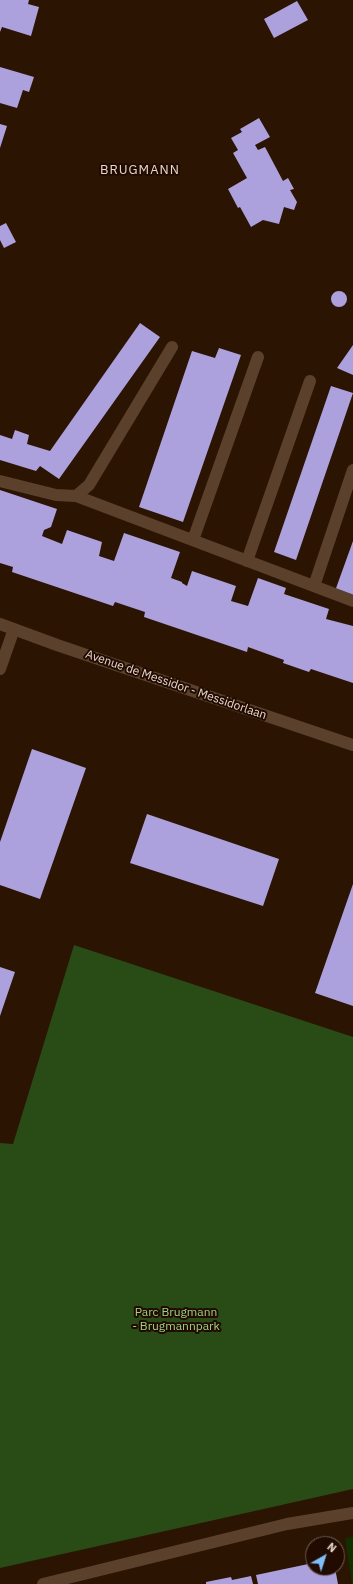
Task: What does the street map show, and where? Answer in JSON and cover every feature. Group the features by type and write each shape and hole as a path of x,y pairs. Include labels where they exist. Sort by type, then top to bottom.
{"street":[{"path":"76,496 89,485 172,347"},
{"path":"193,540 258,357"},
{"path":"247,561 310,381"},
{"path":"314,586 353,470"},
{"path":"0,480 56,495 76,496 353,601"},
{"name":"Avenue de Messidor - Messidorlaan","path":"0,624 353,745"},
{"path":"0,669 14,629"},
{"path":"43,1584 287,1524 353,1513"}],"green space":[{"name":"Parc Brugmann - Brugmannpark","path":"74,945 353,1037 353,1489 0,1568 0,1143 13,1144"},
{"path":"353,1537 353,1584 352,1584 345,1538"}],"building":[{"path":"0,0 29,0 28,4 39,7 31,36 2,27 0,32"},
{"path":"297,1 308,20 274,38 264,19"},
{"path":"0,67 34,77 29,92 23,90 17,108 0,103"},
{"path":"259,118 270,137 255,145 258,150 265,147 283,181 288,178 294,189 290,190 297,202 294,210 284,207 279,224 263,220 251,227 240,207 238,208 228,189 247,178 233,153 238,150 231,138 242,132 240,129"},
{"path":"0,124 7,126 0,148"},
{"path":"6,223 16,242 4,248 0,240 0,226"},
{"path":"336,291 342,291 347,296 345,305 342,307 336,307 331,302 331,296"},
{"path":"140,323 160,337 59,479 40,466 36,471 0,460 0,435 12,439 15,430 29,435 27,444 50,451"},
{"path":"353,345 353,375 337,368"},
{"path":"219,348 241,355 183,522 139,507 192,351 215,358"},
{"path":"331,386 353,393 296,560 274,552"},
{"path":"0,490 57,509 51,527 44,530 42,536 62,544 67,530 102,542 99,556 114,561 124,533 180,552 171,578 182,582 187,586 192,571 236,586 231,601 248,606 258,578 286,588 284,594 329,609 326,619 353,626 353,683 311,669 309,672 283,663 284,660 248,647 247,652 144,617 145,612 115,602 113,606 12,572 13,567 0,563"},
{"path":"353,541 353,598 335,591"},
{"path":"32,749 86,768 40,899 0,885 0,842"},
{"path":"147,814 279,859 263,906 130,863"},
{"path":"353,884 353,1006 315,993"},
{"path":"0,967 15,972 0,1016"},
{"path":"305,1565 305,1576 336,1576 338,1584 258,1584 256,1575"},
{"path":"251,1576 253,1584 206,1584 206,1582 231,1577 232,1580"}],"district":[{"name":"BRUGMANN","path":"140,170"}]}
